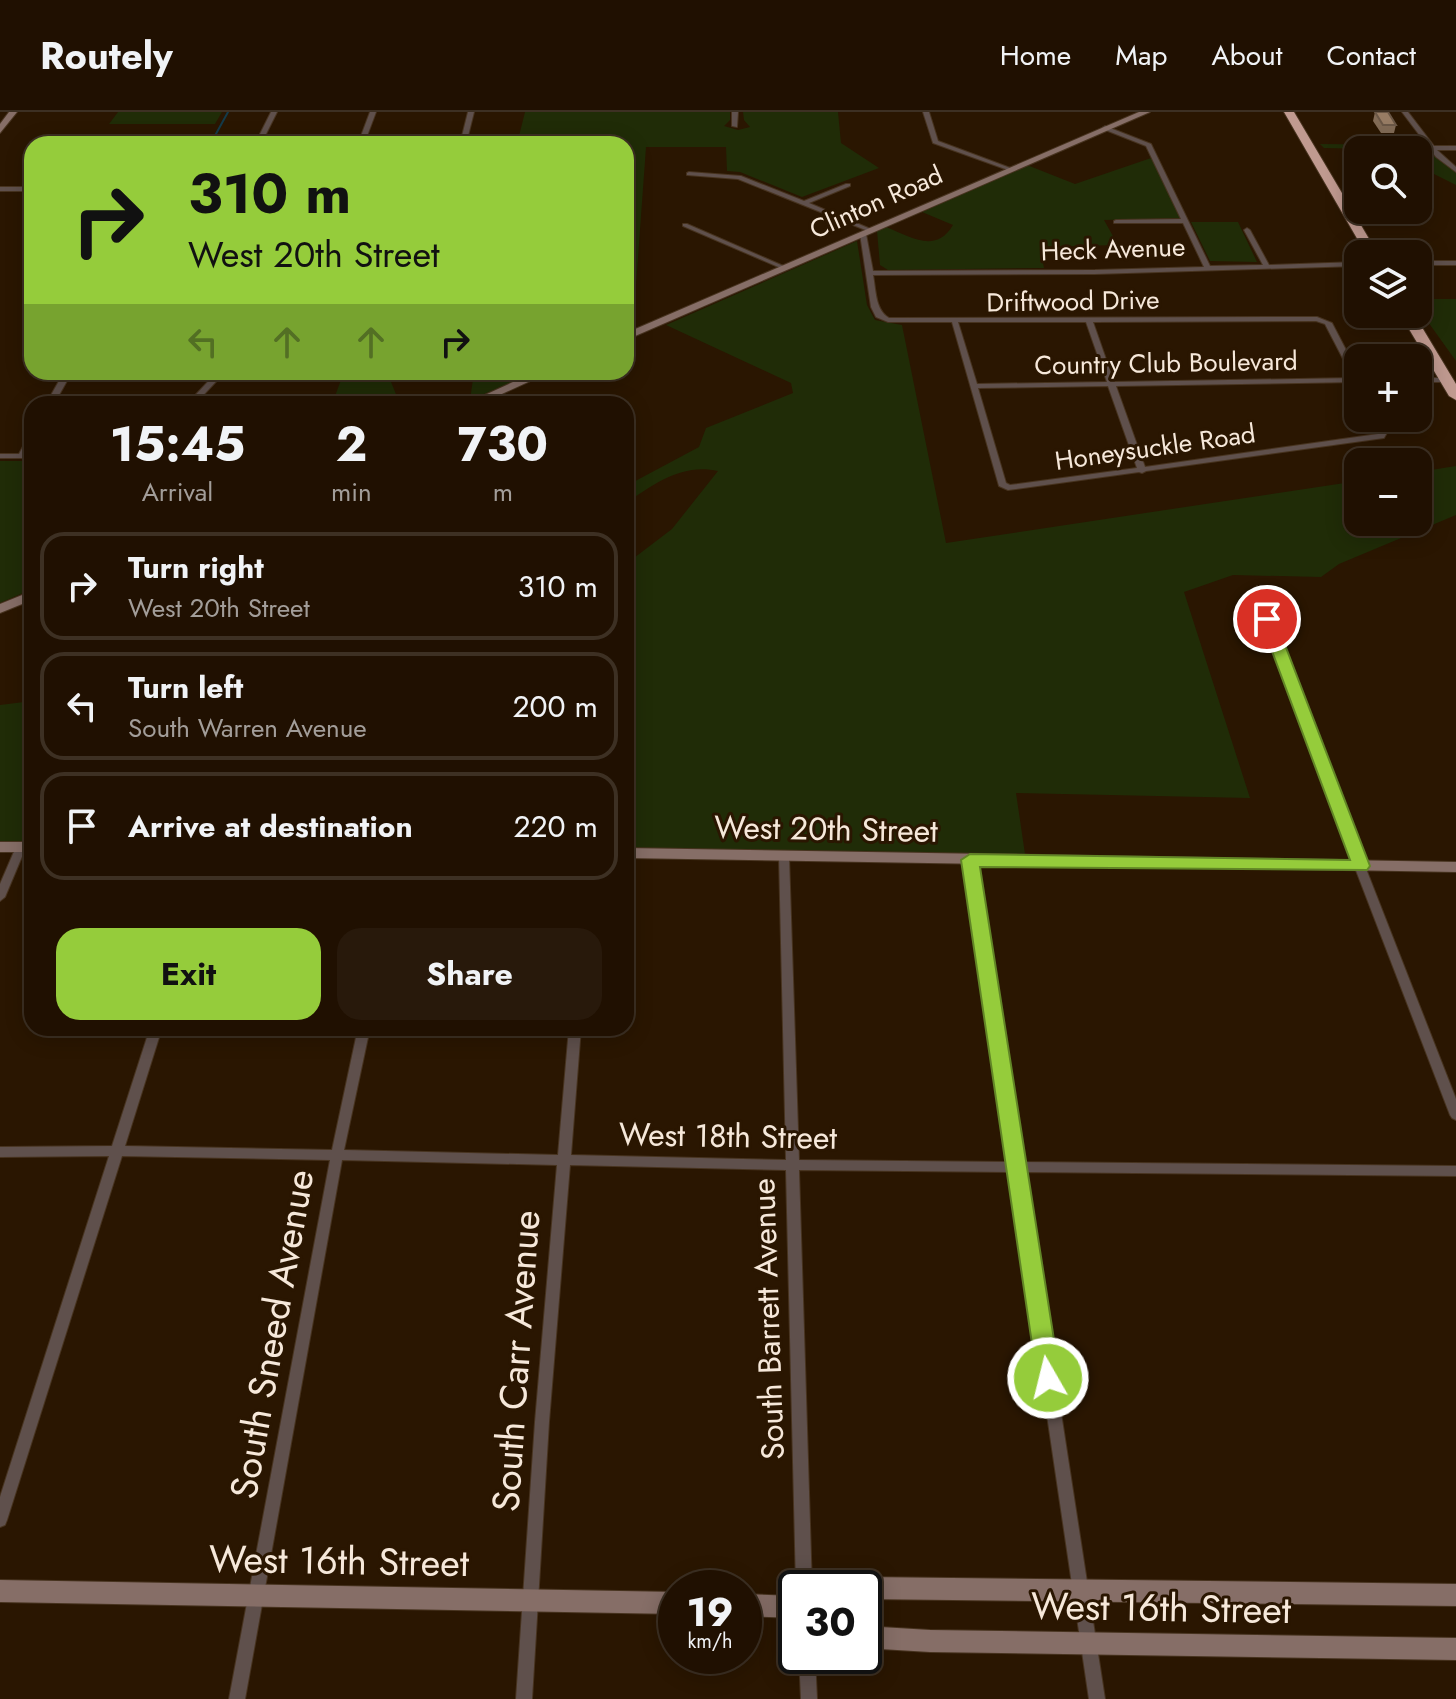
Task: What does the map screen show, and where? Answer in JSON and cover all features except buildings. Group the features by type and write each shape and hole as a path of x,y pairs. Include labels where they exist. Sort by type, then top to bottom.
{"highway":[{"path":"1289,112 1364,240"},
{"path":"1415,328 1456,396"}],"street":[{"path":"0,130 13,112"},
{"path":"262,136 274,112"},
{"path":"364,136 373,112"},
{"path":"465,136 471,112"},
{"path":"735,112 735,126"},
{"path":"926,112 935,142 1010,169"},
{"name":"Clinton Road","path":"634,334 1146,112"},
{"path":"1405,112 1422,136"},
{"path":"1105,128 1149,145 1207,266"},
{"path":"1432,148 1456,148"},
{"path":"1432,149 1456,170"},
{"path":"689,174 730,174 867,232 870,273"},
{"path":"804,203 848,185"},
{"path":"0,189 24,189"},
{"path":"1116,222 1186,221"},
{"path":"685,225 785,268"},
{"path":"1247,230 1266,264"},
{"path":"1432,263 1456,263"},
{"name":"Heck Avenue","path":"870,273 1095,272 1266,264 1344,264"},
{"name":"Driftwood Drive","path":"870,273 877,312 888,320 955,323 1317,319 1328,323 1344,353"},
{"path":"1089,321 1142,471"},
{"path":"955,323 974,386"},
{"path":"198,396 214,380"},
{"path":"489,396 526,380"},
{"name":"Country Club Boulevard","path":"974,386 1344,380"},
{"path":"1432,380 1446,380"},
{"name":"Honeysuckle Road","path":"974,386 1002,484 1008,488 1333,443 1384,435 1384,432"},
{"path":"0,456 24,456"},
{"path":"1257,589 1456,1115"},
{"path":"0,609 24,598"},
{"path":"0,847 24,847"},
{"path":"0,897 24,851"},
{"name":"West 20th Street","path":"634,853 1456,867"},
{"name":"South Barrett Avenue","path":"784,856 803,1570"},
{"path":"970,860 1097,1699"},
{"path":"0,1520 154,1036"},
{"name":"South Sneed Avenue","path":"237,1699 337,1156 362,1036"},
{"name":"South Carr Avenue","path":"524,1699 574,1036"},
{"name":"West 18th Street","path":"0,1152 119,1151 791,1165 1456,1171"},
{"name":"West 16th Street","path":"882,1588 1456,1595"},
{"name":"West 16th Street","path":"0,1591 658,1603"},
{"name":"West 16th Street","path":"882,1638 1456,1649"},
{"path":"808,1674 809,1699"}],"green space":[{"path":"118,112 222,112 215,124 109,124"},
{"path":"525,112 730,112 730,120 724,126 738,130 750,127 744,120 743,112 838,112 841,143 879,168 802,197 740,172 727,171 726,147 646,147 634,313 634,136 519,136"},
{"path":"1320,144 1344,144 1344,148 1324,148"},
{"path":"1432,151 1456,171 1456,185 1432,173"},
{"path":"1154,157 1181,218 1104,220 1118,245 1040,247 1044,268 888,270 880,265 877,231 886,227 922,241 939,239 953,225 922,212 1027,165 1075,184"},
{"path":"1191,222 1238,222 1257,262 1210,261"},
{"path":"857,241 867,305 875,320 902,325 946,543 1344,483 1344,536 1406,536 1339,564 1321,577 1233,575 1184,592 1250,798 1016,793 1025,854 634,849 634,558 672,529 718,471 681,472 634,498 634,482 699,447 706,428 793,393 791,383 666,325"},
{"path":"1432,299 1456,299 1456,361 1432,328"},
{"path":"341,380 390,380 397,396 335,396"},
{"path":"473,380 517,380 479,396 471,396"},
{"path":"0,461 24,461 24,592 0,603"},
{"path":"1456,466 1456,515 1432,525 1432,470"},
{"path":"24,702 24,841 0,841 0,705"}],"waterway":[{"path":"215,136 228,112"}],"route":[{"path":"1048,1378 970,860 1361,866 1267,619"}]}
